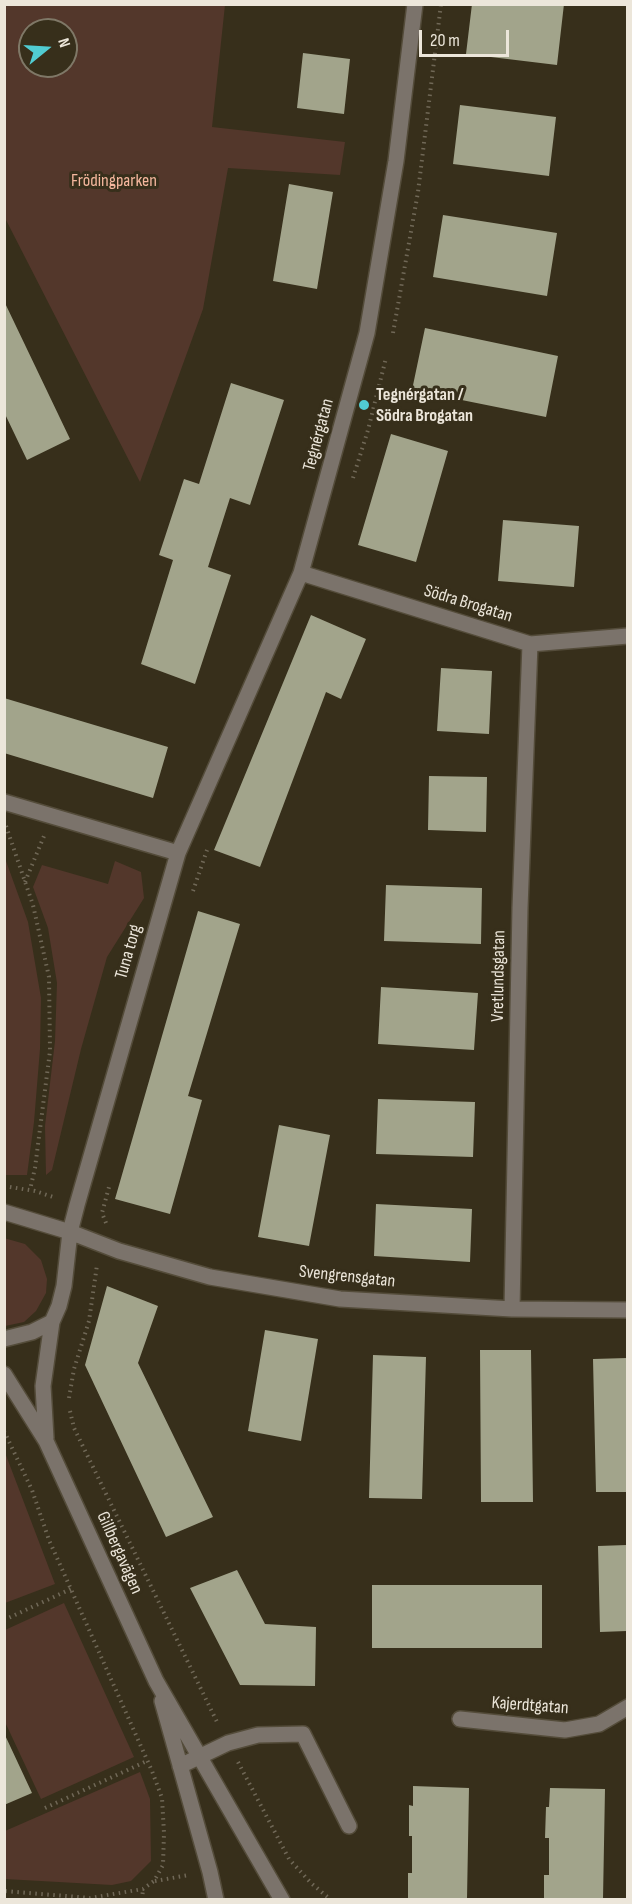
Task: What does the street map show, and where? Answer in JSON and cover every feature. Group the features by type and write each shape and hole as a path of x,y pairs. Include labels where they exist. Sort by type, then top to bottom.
{"street":[{"name":"Tegnérgatan","path":"178,853 301,573 367,333 396,161 416,4"},
{"name":"Södra Brogatan","path":"301,573 530,644 627,636"},
{"name":"Vretlundsgatan","path":"512,1309 520,908 530,644"},
{"path":"5,811 52,817 178,853"},
{"name":"Tuna torg","path":"52,1322 64,1286 70,1232 77,1205 178,853"},
{"name":"Svengrensgatan","path":"4,1212 70,1232 119,1251 210,1277 340,1299 512,1309 627,1310"},
{"path":"4,1338 32,1332 52,1322"},
{"name":"Gillbergavägen","path":"46,1440 43,1386 52,1322"},
{"name":"Gillbergavägen","path":"4,1374 46,1440 156,1681 263,1870 282,1899"},
{"name":"Gillbergavägen","path":"156,1681 216,1899"},
{"name":"Kajerdtgatan","path":"460,1719 565,1730 599,1724 627,1707"},
{"path":"180,1766 228,1743 258,1735 303,1734 349,1826"}],"path":[{"path":"5,811 33,905 49,977 50,1051 35,1168 30,1190"},
{"path":"25,883 52,817"},
{"path":"74,1369 69,1398 74,1428 228,1743 289,1859 311,1883 332,1899"},
{"path":"4,1431 32,1490 50,1540 162,1798 164,1833 163,1865 154,1881 143,1889 90,1898 4,1891"},
{"path":"4,1620 71,1589"},
{"path":"45,1808 147,1761"},
{"path":"154,1881 210,1872"},
{"path":"142,1899 143,1889"}],"green space":[{"name":"Frödingparken","path":"5,4 225,5 212,127 345,142 340,175 228,168 203,309 140,482 5,218"},
{"path":"6,861 28,922 41,998 40,1049 27,1175 5,1175"},
{"path":"115,861 141,872 144,898 107,957 81,1049 52,1170 46,1175 45,1126 55,1041 57,983 48,928 33,887 42,865 108,884"},
{"path":"4,1238 25,1244 41,1260 47,1279 46,1293 36,1311 24,1322 5,1326"},
{"path":"4,1450 55,1584 5,1603 4,1603"},
{"path":"64,1603 134,1757 41,1799 5,1722 5,1630"},
{"path":"140,1772 150,1799 151,1861 131,1881 112,1885 5,1879 5,1831"}],"building":[{"path":"472,4 564,4 557,65 466,54"},
{"path":"303,53 350,59 344,114 297,108"},
{"path":"460,105 556,117 549,176 453,164"},
{"path":"289,184 333,192 317,289 273,281"},
{"path":"443,215 557,233 547,296 433,277"},
{"path":"4,301 70,439 27,460 4,412"},
{"path":"425,328 558,356 546,417 412,390"},
{"path":"231,383 284,400 250,505 230,498 208,567 231,575 195,684 141,664 173,560 159,555 184,479 199,484"},
{"path":"391,434 448,451 416,562 358,545"},
{"path":"503,520 579,526 574,587 498,581"},
{"path":"311,615 366,639 341,699 326,692 260,867 214,850"},
{"path":"441,668 492,671 489,734 437,731"},
{"path":"4,698 168,747 153,798 4,753"},
{"path":"429,776 487,777 486,832 428,830"},
{"path":"386,885 482,888 481,944 384,941"},
{"path":"198,911 240,924 188,1096 202,1100 170,1214 115,1199"},
{"path":"381,987 478,993 474,1050 378,1044"},
{"path":"378,1099 475,1102 473,1157 376,1154"},
{"path":"279,1125 330,1135 309,1246 258,1237"},
{"path":"376,1204 472,1209 470,1262 374,1256"},
{"path":"107,1286 158,1306 138,1363 213,1517 166,1537 85,1365"},
{"path":"265,1330 318,1339 301,1441 248,1431"},
{"path":"480,1350 531,1350 533,1502 481,1502"},
{"path":"373,1355 426,1357 422,1499 369,1498"},
{"path":"627,1358 627,1492 596,1492 593,1359"},
{"path":"627,1545 627,1631 600,1632 598,1546"},
{"path":"237,1570 265,1624 316,1627 315,1686 240,1685 190,1588"},
{"path":"372,1585 542,1585 542,1648 372,1648"},
{"path":"4,1733 32,1793 4,1805"},
{"path":"413,1786 469,1788 467,1899 408,1899 408,1873 412,1873 409,1805 413,1806"},
{"path":"550,1788 605,1789 603,1899 544,1899 544,1875 549,1875 549,1838 545,1838 546,1807 549,1807"}],"place":[{"name":"Tegnérgatan / Södra Brogatan","path":"364,405"}]}
